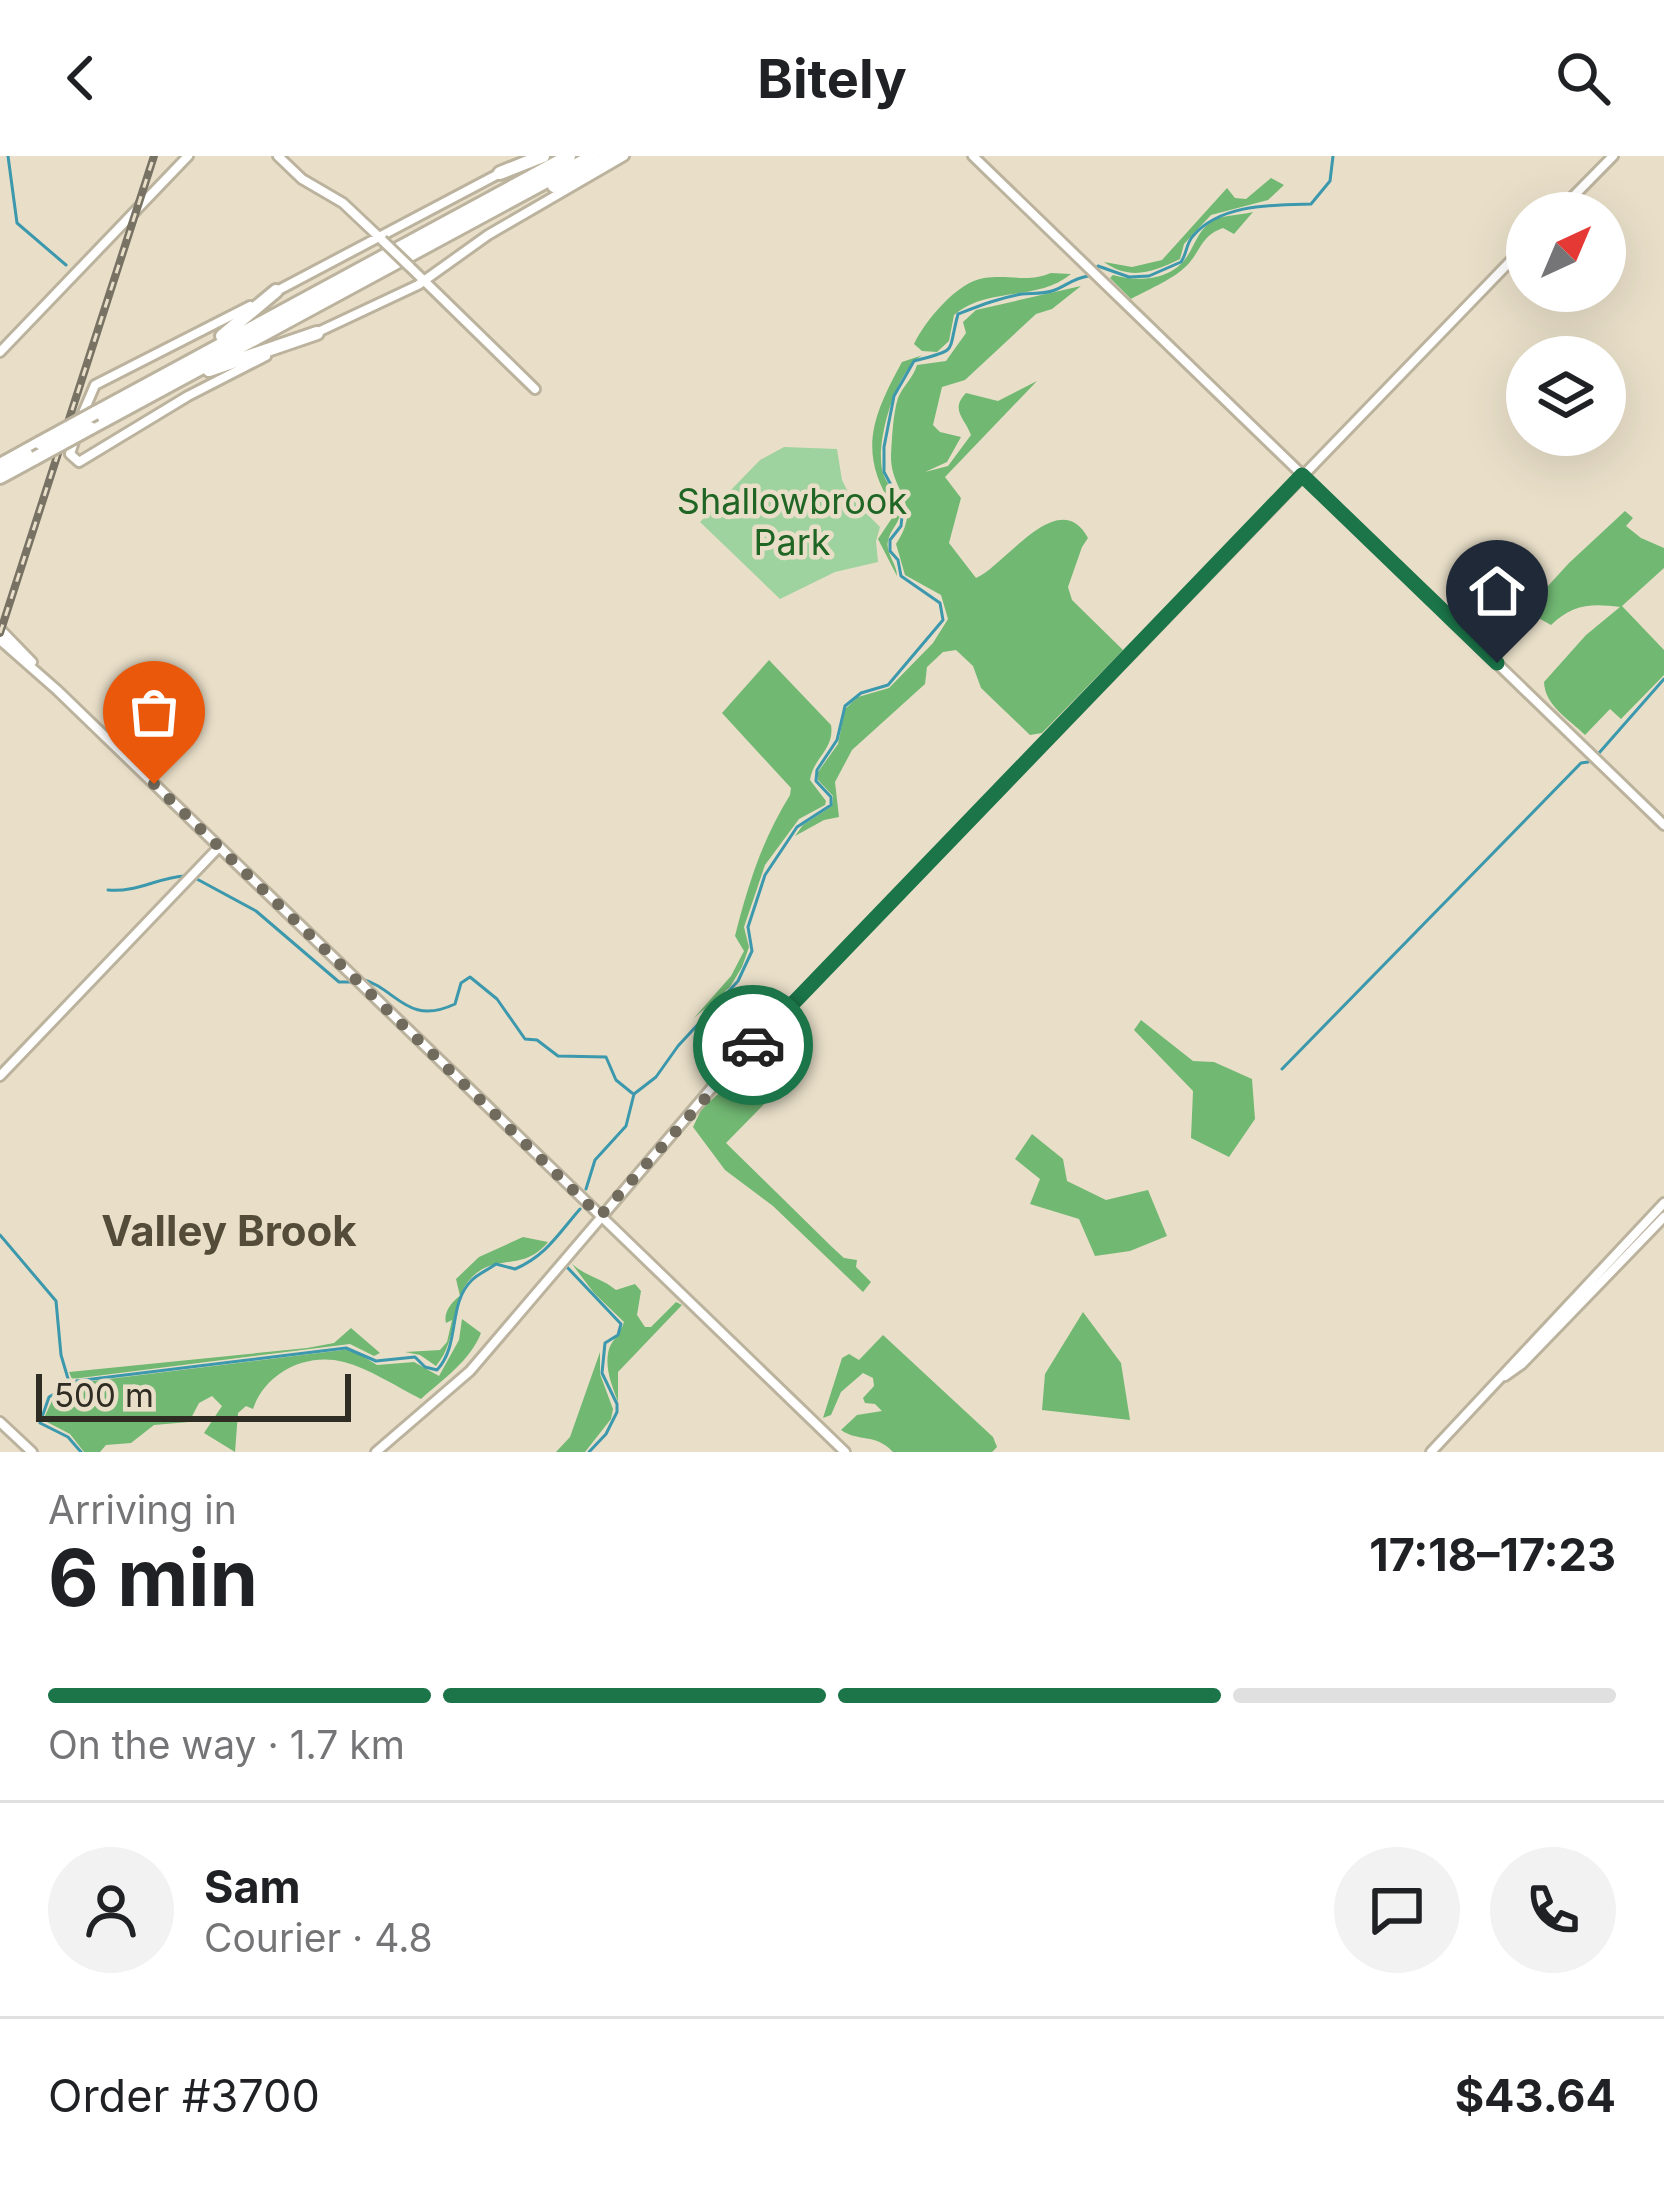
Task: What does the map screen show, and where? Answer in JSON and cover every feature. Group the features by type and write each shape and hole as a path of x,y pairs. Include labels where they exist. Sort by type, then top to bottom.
{"highway":[{"path":"500,173 543,156"},
{"path":"3,470 90,428 569,156"},
{"path":"3,470 95,413 593,156"},
{"path":"496,208 613,156"},
{"path":"186,370 276,291"},
{"path":"186,370 317,333"}],"main road":[{"path":"0,352 188,156"},
{"path":"278,156 302,178 343,202 535,388"},
{"path":"532,156 208,330 95,385 70,451 72,459 82,461 188,396 425,281 488,235 624,156"},
{"path":"1577,192 1612,156"},
{"path":"975,158 1664,825"},
{"path":"376,1452 470,1371 729,1069 1506,266"},
{"path":"0,629 57,690 845,1452"},
{"path":"0,640 57,690"},
{"path":"0,1076 219,847"},
{"path":"1431,1452 1664,1203"},
{"path":"1503,1376 1522,1364 1664,1216"},
{"path":"0,1422 32,1452"}],"green space":[{"path":"1271,178 1284,185 1268,200 1211,215 1184,244 1180,259 1142,272 1123,271 1104,262 1132,267 1162,260 1227,188 1235,198 1246,199"},
{"path":"1253,212 1234,234 1223,228 1211,234 1184,268 1131,299 1110,278 1152,278 1171,271 1214,220"},
{"path":"1071,274 1043,288 967,306 954,315 949,341 937,352 922,351 914,344 943,304 974,281"},
{"path":"1081,286 1052,309 1036,314 965,380 942,387 933,425 940,432 961,437 947,462 925,472 948,466 971,435 959,409 966,393 998,401 1037,381 945,477 961,498 949,543 976,578 1047,524 1062,520 1076,524 1088,538 1068,587 1072,600 1123,650 1042,733 1030,735 981,688 973,666 956,650 943,652 927,667 925,684 852,750 835,782 839,817 795,836 832,806 833,796 818,780 818,772 838,744 845,709 858,697 889,688 933,643 948,619 941,595 905,575 896,544 907,518 891,455 900,394 917,365 946,361 966,333 963,322 976,310"},
{"path":"923,355 913,362 897,390 882,444 883,473 901,507 888,545 897,576 878,539 896,512 876,472 873,437 882,401 902,362"},
{"name":"Shallowbrook Park","path":"784,447 837,449 842,480 851,498 880,527 878,562 835,572 780,599 700,522 760,460"},
{"path":"1625,511 1633,518 1626,526 1664,548 1664,568 1622,606 1664,650 1664,675 1621,719 1610,709 1585,735 1553,705 1544,682 1586,635 1620,607 1583,607 1551,625 1535,616 1516,621"},
{"path":"769,660 831,725 830,741 810,780 826,801 799,819 765,865 744,927 749,947 742,967 730,987 694,1018 731,976 744,951 735,936 745,899 764,846 790,795 791,788 722,713"},
{"path":"1141,1020 1193,1061 1214,1062 1252,1079 1255,1119 1229,1157 1191,1138 1193,1091 1134,1030"},
{"path":"757,1060 783,1085 726,1143 844,1258 857,1260 856,1267 871,1282 863,1292 773,1206 725,1170 693,1127 702,1108"},
{"path":"1032,1134 1063,1159 1067,1181 1106,1200 1148,1190 1167,1236 1130,1251 1095,1256 1079,1219 1030,1204 1040,1179 1015,1159"},
{"path":"523,1237 548,1242 529,1257 482,1270 460,1296 456,1279 479,1257"},
{"path":"572,1264 616,1290 635,1284 641,1291 637,1315 645,1327 651,1327 676,1302 682,1305 618,1372 618,1402 608,1356 624,1322"},
{"path":"460,1296 449,1343 436,1366 405,1352 440,1350 452,1320 446,1323"},
{"path":"1083,1312 1121,1363 1130,1420 1042,1410 1045,1374"},
{"path":"462,1319 481,1333 476,1343 421,1399 344,1362 302,1363 267,1385 253,1409 246,1406 238,1413 235,1452 204,1433 222,1406 212,1396 199,1403 189,1422 154,1425 131,1443 106,1445 100,1452 84,1452 70,1434 43,1420 53,1399 76,1383 351,1349 377,1365 414,1362 439,1376 459,1340"},
{"path":"351,1328 380,1353 374,1356 350,1344 72,1379 69,1372 307,1348 334,1343"},
{"path":"883,1335 993,1437 997,1447 992,1452 893,1452 880,1442 841,1430 857,1415 882,1411 865,1403 863,1398 874,1386 873,1378 863,1373 841,1392 831,1415 823,1418 842,1358 849,1354 859,1360"},
{"path":"600,1352 611,1419 585,1452 556,1452 570,1437"}],"waterway":[{"path":"8,156 17,223 66,265"},
{"path":"1098,266 1129,277 1149,276 1181,262 1193,236 1217,218 1247,208 1311,204 1330,181 1333,156"},
{"path":"586,1189 595,1160 626,1126 634,1094 656,1077 738,981 752,951 748,927 765,875 797,827 831,805 831,797 816,781 817,770 837,740 845,706 861,693 888,685 943,620 940,603 901,576 898,560 890,551 903,507 884,472 894,396 914,361 949,348 958,314 1005,298 1052,291 1088,276"},
{"path":"1599,753 1664,679"},
{"path":"1282,1069 1581,763 1588,762"},
{"path":"108,890 186,876"},
{"path":"195,878 256,911 339,982 353,982"},
{"path":"361,979 425,1011 455,1004 461,983 470,977 497,999 525,1039 537,1040 558,1056 606,1057 616,1080 632,1093"},
{"path":"81,1452 68,1437 40,1423 49,1397 76,1381 346,1348 376,1361 415,1357 437,1370 449,1348 459,1301 472,1280 496,1264 515,1269 535,1258 580,1209"},
{"path":"0,1235 56,1301 61,1355 69,1382"},
{"path":"566,1266 621,1324 618,1335 605,1343 602,1373 617,1412 606,1434 589,1452"}],"railway":[{"path":"0,633 154,156"}],"way so far":[{"path":"154,784 600,1216 753,1045"}],"district":[{"name":"Valley Brook","path":"229,1231"}],"route":[{"path":"753,1045 1302,475 1497,663"}]}
